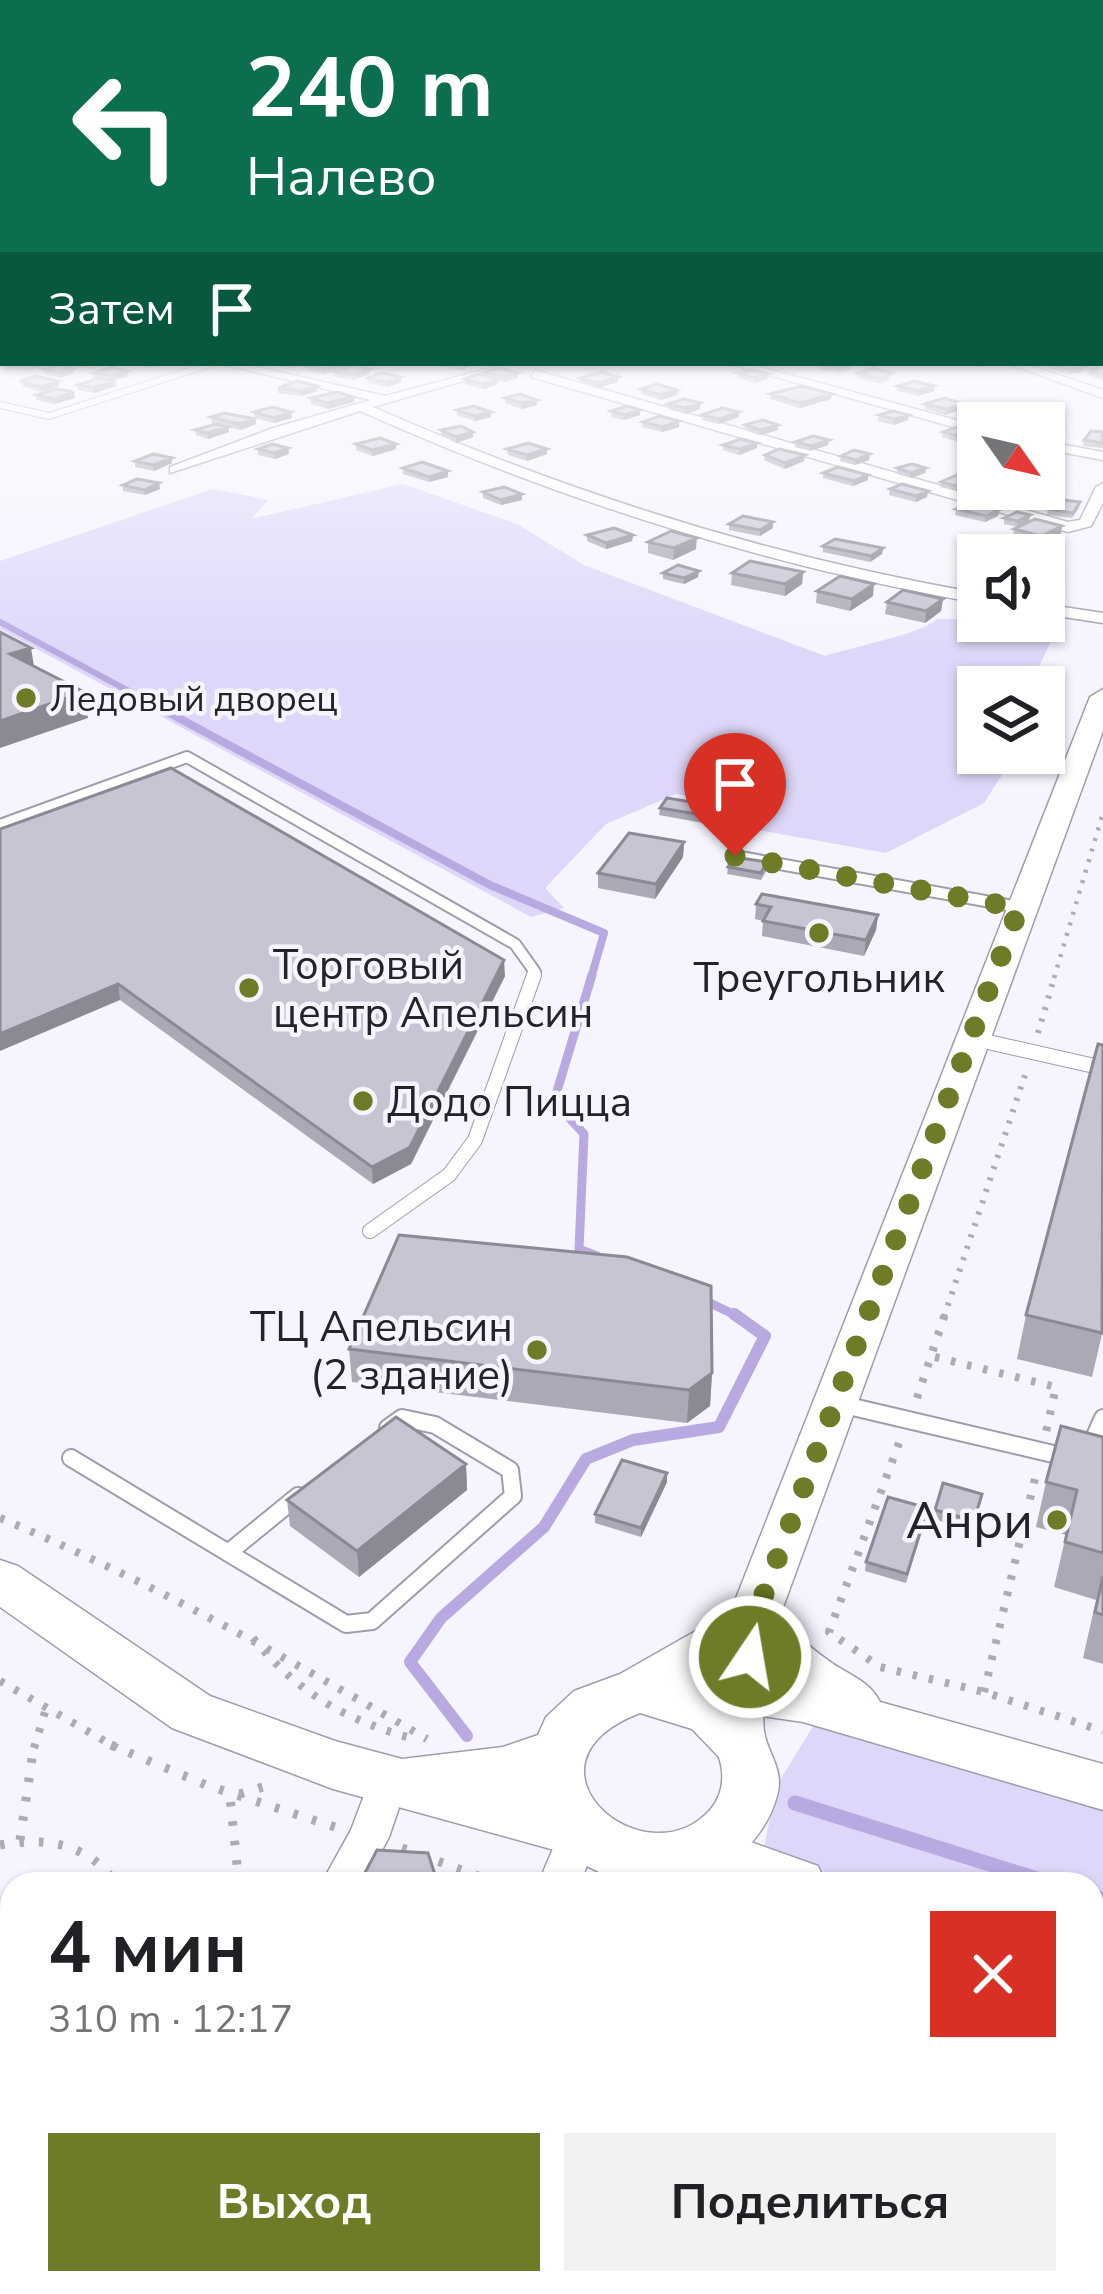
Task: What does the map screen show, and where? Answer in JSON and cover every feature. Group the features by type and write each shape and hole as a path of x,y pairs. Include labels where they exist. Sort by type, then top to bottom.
{"main road":[{"path":"704,1704 755,1618 1019,908 1103,697"},
{"path":"0,1580 191,1712 333,1765 580,1832 616,1854 698,1867 727,1833 750,1785 704,1704"},
{"path":"704,1704 755,1618"},
{"path":"580,1832 562,1808 553,1781 554,1754 566,1730 585,1710 610,1696 704,1704"},
{"path":"388,1781 503,1771 554,1754"}],"street":[{"path":"175,470 249,442"},
{"path":"436,442 670,530 957,593"},
{"path":"772,442 1068,527 1086,523 1103,488"},
{"path":"1065,449 1103,456"},
{"path":"1065,612 1103,618"},
{"path":"755,1618 810,1675 914,1733"},
{"path":"704,1704 914,1733 1103,1787"},
{"path":"349,1872 369,1837 388,1781"},
{"path":"564,1872 580,1832"},
{"path":"698,1867 728,1872"}],"lane":[{"path":"0,825 187,757 514,944 535,972 476,1140 449,1175 370,1231"},
{"path":"735,856 1019,908"},
{"path":"970,1038 1103,1068"},
{"path":"836,1402 1041,1454 1084,1460 1103,1418"},
{"path":"71,1458 346,1624 371,1621 513,1496 510,1470 435,1425 402,1418 365,1445"},
{"path":"228,1553 311,1486"}],"path":[{"path":"1103,812 934,1357 829,1632 880,1667 984,1692 1103,1731"},
{"path":"934,1357 1056,1387 984,1692"},
{"path":"0,1518 106,1563 253,1638 436,1744"},
{"path":"230,1797 333,1765 356,1725 283,1678 253,1638"},
{"path":"0,1681 45,1712 230,1797 369,1837 467,1872"},
{"path":"20,1840 37,1724 45,1712"},
{"path":"230,1797 238,1872"},
{"path":"0,1845 20,1840 57,1842 88,1854 105,1872"}],"shaded area":[{"path":"403,484 517,524 584,565 825,656 902,635 937,619 957,619 957,642 1051,642 1039,666 957,666 957,774 1003,774 984,803 886,853 746,828 736,804 676,794 606,824 545,888 564,908 531,917 0,629 0,561 213,489 268,500 251,519"},
{"path":"815,1723 1103,1811 1103,1872 759,1872 777,1785"}],"building":[{"path":"391,442 396,444 372,450 356,444"},
{"path":"732,442 757,443 740,449 723,445"},
{"path":"528,443 547,449 527,455 507,449"},
{"path":"272,444 288,448 274,453 258,449"},
{"path":"779,449 805,455 785,463 765,455"},
{"path":"854,450 870,454 856,460 841,456"},
{"path":"153,454 172,458 153,465 135,461"},
{"path":"422,462 448,471 429,477 403,468"},
{"path":"912,464 926,468 911,473 897,468"},
{"path":"838,467 868,475 854,481 823,473"},
{"path":"957,475 957,486 941,482"},
{"path":"137,479 159,483 144,490 123,485"},
{"path":"902,484 928,491 916,496 890,489"},
{"path":"504,487 522,494 501,500 483,492"},
{"path":"1065,500 1080,502 1073,513 1054,510 1065,510"},
{"path":"960,510 999,510 986,516"},
{"path":"1017,512 1030,515 1017,521 1004,518"},
{"path":"743,516 773,522 760,530 729,524"},
{"path":"1035,519 1062,526 1045,534 1014,529"},
{"path":"614,528 633,535 606,543 587,535"},
{"path":"671,531 697,538 674,548 648,542"},
{"path":"835,539 883,548 871,556 823,546"},
{"path":"750,561 803,572 785,584 732,573"},
{"path":"678,565 699,571 684,578 663,573"},
{"path":"840,576 874,584 852,599 817,591"},
{"path":"903,590 943,599 926,611 887,602"},
{"path":"0,632 31,648 10,654 84,692 0,721"},
{"name":"Торговый центр Апельсин","path":"171,768 504,960 410,1147 372,1167 118,984 0,1034 0,829"},
{"path":"667,798 710,805 703,815 660,808"},
{"path":"629,833 684,842 656,884 598,873"},
{"path":"734,857 767,862 761,873 728,867"},
{"path":"762,894 878,915 866,940 763,921 771,907 756,904"},
{"path":"1098,1044 1103,1045 1102,1333 1026,1315"},
{"name":"ТЦ Апельсин (2 здание)","path":"399,1235 627,1257 711,1286 712,1373 689,1390 349,1349"},
{"path":"396,1417 466,1464 357,1551 287,1500"},
{"path":"1061,1426 1103,1437 1103,1553 1065,1542 1077,1490 1046,1482"},
{"path":"622,1460 667,1473 641,1528 595,1514"},
{"path":"943,1483 982,1494 974,1521 935,1510"},
{"path":"888,1497 928,1508 907,1574 866,1562"},
{"path":"1103,1576 1103,1615 1095,1612"},
{"path":"377,1850 428,1853 434,1872 365,1872"}],"waterway":[{"path":"0,622 166,711"},
{"path":"160,708 490,885 604,933 591,978"},
{"path":"592,975 554,1101 584,1134 579,1249 597,1256"},
{"path":"702,1299 737,1316"},
{"path":"467,1736 410,1662 441,1618 544,1527 586,1459 633,1440 719,1427 765,1336 737,1316"},
{"path":"795,1803 1015,1872"}],"place":[{"name":"Ледовый дворец","path":"26,698"},
{"name":"Треугольник","path":"819,933"},
{"name":"Торговый центр Апельсин","path":"249,988"},
{"name":"Додо Пицца","path":"363,1101"},
{"name":"ТЦ Апельсин (2 здание)","path":"537,1350"},
{"name":"Анри","path":"1057,1520"}],"route":[{"path":"735,856 1019,908 753,1624 750,1657"}]}
